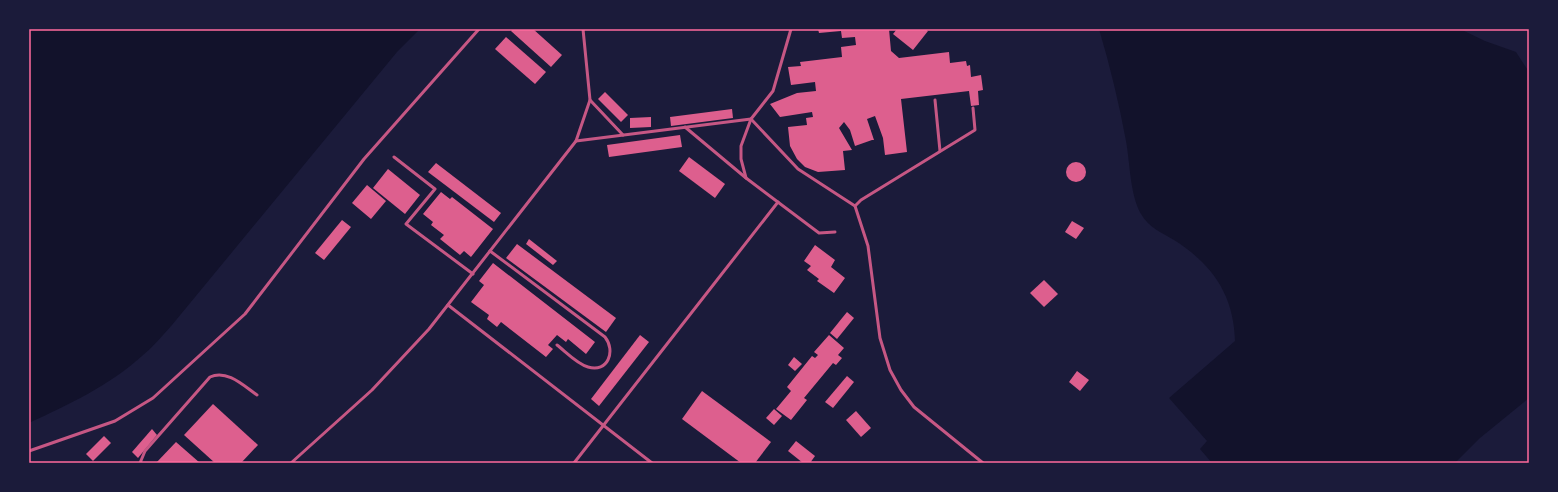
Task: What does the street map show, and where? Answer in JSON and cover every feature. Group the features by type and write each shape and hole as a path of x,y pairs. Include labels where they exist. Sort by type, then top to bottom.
{"lane":[{"path":"29,451 115,421 153,398 245,314 364,159 479,29"},
{"path":"291,463 372,390 429,329 576,141 590,100 582,29"},
{"path":"746,178 741,159 741,146 751,119 773,91 792,29"},
{"path":"590,100 623,135"},
{"path":"935,100 940,151"},
{"path":"855,206 861,200 975,130 973,108"},
{"path":"576,141 751,119"},
{"path":"751,119 798,169 855,206 868,246 880,338 890,370 901,390 914,408 983,463"},
{"path":"685,127 746,178 819,233 835,232"},
{"path":"394,157 435,189 406,224 473,274"},
{"path":"574,463 778,202"},
{"path":"490,251 605,337 609,342 611,354 604,364 593,368 582,364 557,345"},
{"path":"448,305 652,463"},
{"path":"140,463 145,451 210,377 218,374 227,376 257,395"}],"shaded area":[{"path":"29,29 420,29 397,52 154,345 130,366 88,394 29,423"},
{"path":"1099,29 1460,29 1485,41 1516,52 1529,72 1529,398 1480,438 1455,463 1212,463 1200,449 1207,441 1169,398 1235,341 1234,324 1225,295 1210,270 1187,249 1148,223 1137,206 1132,188 1126,141 1111,71"}],"building":[{"path":"513,29 533,29 562,55 551,67 511,31"},
{"path":"818,29 889,29 891,51 899,58 949,52 950,63 966,61 967,66 970,65 971,77 981,75 983,90 978,91 979,105 971,106 969,91 901,99 907,152 885,155 883,138 875,116 867,119 874,140 855,146 850,130 844,122 839,128 852,150 843,151 845,170 818,172 805,167 797,159 790,146 788,127 807,125 806,118 813,117 812,112 780,117 770,104 797,93 816,91 815,82 791,85 788,67 801,66 800,62 842,57 841,47 856,45 855,37 842,38 841,31 819,33"},
{"path":"897,29 925,29 928,31 913,50 893,34"},
{"path":"506,37 546,72 535,84 495,49"},
{"path":"605,92 628,115 621,122 598,99"},
{"path":"732,109 733,118 671,126 670,117"},
{"path":"651,117 651,127 630,128 630,118"},
{"path":"680,135 682,147 609,157 607,145"},
{"path":"689,157 725,184 715,198 679,171"},
{"path":"1076,162 1083,165 1086,172 1083,179 1076,182 1069,179 1066,172 1069,165"},
{"path":"436,163 501,213 494,222 428,172"},
{"path":"388,169 420,195 405,214 373,188"},
{"path":"367,185 386,201 371,219 352,203"},
{"path":"441,192 450,199 452,197 493,229 471,257 464,251 460,255 440,239 444,235 431,225 433,222 423,214"},
{"path":"342,220 351,227 324,260 315,253"},
{"path":"1072,221 1084,228 1076,239 1065,232"},
{"path":"529,239 557,261 553,265 526,244"},
{"path":"517,244 616,318 606,332 506,258"},
{"path":"815,245 835,260 831,267 845,278 834,293 817,281 819,279 807,270 811,266 804,261"},
{"path":"493,263 595,342 586,354 568,339 566,342 557,335 548,345 553,349 546,357 501,322 497,327 487,319 489,315 471,302 484,285 479,281"},
{"path":"1044,280 1058,294 1044,307 1030,293"},
{"path":"847,312 854,318 837,339 830,333"},
{"path":"640,335 649,342 599,406 591,399"},
{"path":"829,335 844,348 838,355 842,358 836,365 833,363 804,398 807,400 791,420 776,409 791,391 787,387 812,356 815,358 818,355 814,352"},
{"path":"794,357 802,364 795,371 788,365"},
{"path":"1077,371 1089,380 1080,391 1069,382"},
{"path":"847,376 854,382 833,408 825,402"},
{"path":"702,391 771,442 755,463 741,463 682,419"},
{"path":"213,404 258,445 241,463 215,463 184,435"},
{"path":"774,409 782,416 774,425 766,418"},
{"path":"856,411 871,428 861,437 846,420"},
{"path":"152,429 157,435 138,458 132,452"},
{"path":"104,436 111,443 93,461 86,454"},
{"path":"796,441 815,456 810,463 803,463 788,451"},
{"path":"176,442 200,463 156,463"}]}
